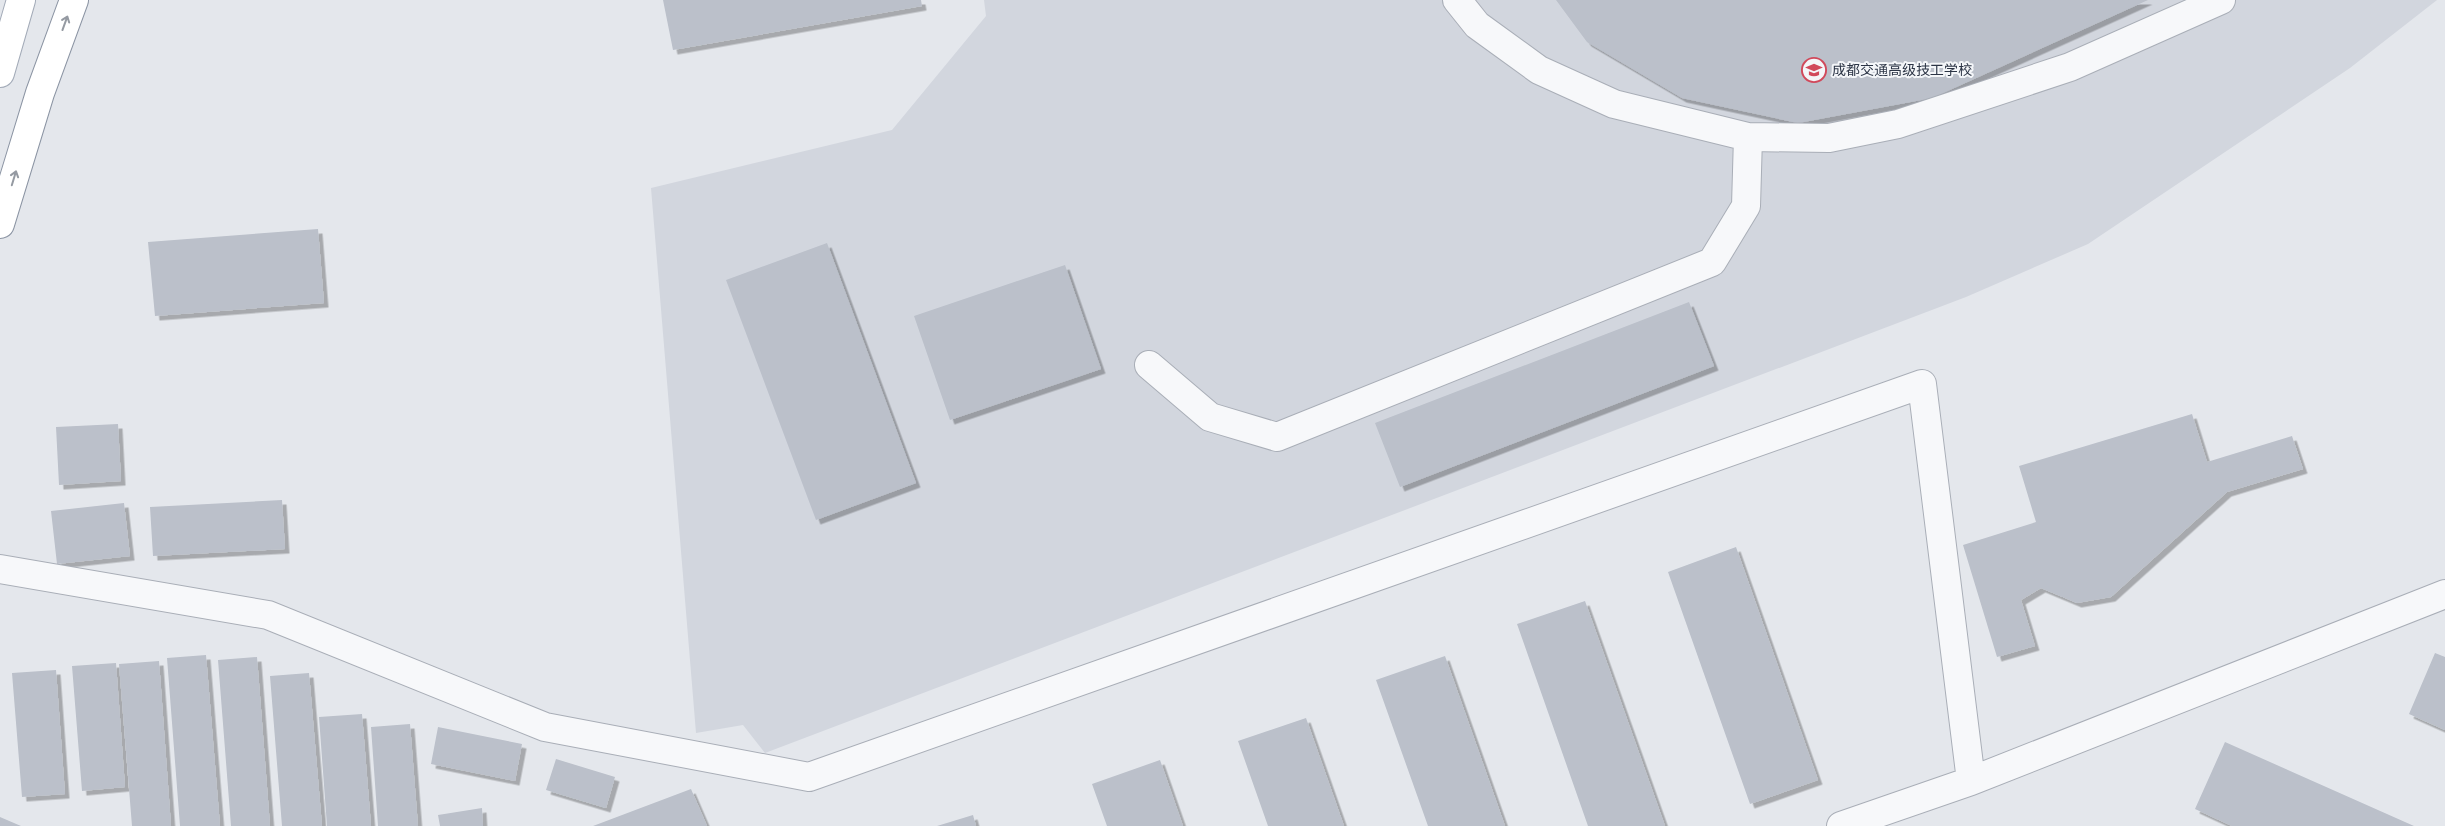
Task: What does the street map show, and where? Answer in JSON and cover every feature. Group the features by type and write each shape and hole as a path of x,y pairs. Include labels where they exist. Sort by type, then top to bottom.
{"main road":[{"path":"0,73 21,0"},
{"path":"0,224 40,93 74,0"}],"street":[{"path":"1457,0 1477,25 1538,70 1614,104 1748,137 1829,138 1898,124 2070,67 2221,0"},
{"path":"1149,365 1210,417 1277,437 1712,262 1746,206 1748,137"},
{"path":"0,569 268,615 544,727 809,777 1922,384 1971,781"},
{"path":"1841,826 1971,781 2445,594"}],"shaded area":[{"path":"984,0 2437,0 2350,68 2088,244 1966,297 765,753 743,725 696,733 651,188 892,130 986,16"}],"building":[{"path":"663,0 921,0 922,6 673,50"},
{"name":"成都交通高级技工学校","path":"1556,0 2148,0 1932,98 1798,123 1682,98 1587,42"},
{"path":"318,229 324,303 155,316 148,242"},
{"path":"827,243 916,483 816,520 726,280"},
{"path":"1065,265 1101,369 950,420 914,316"},
{"path":"1689,302 1714,366 1400,487 1375,423"},
{"path":"2192,414 2207,462 2292,436 2303,469 2227,492 2111,597 2077,603 2041,588 2021,600 2035,646 1997,657 1963,545 2036,522 2019,466"},
{"path":"118,424 121,481 59,485 56,427"},
{"path":"282,500 285,549 153,556 150,507"},
{"path":"124,503 130,556 57,564 51,511"},
{"path":"1736,547 1818,780 1750,804 1668,572"},
{"path":"1585,601 1665,826 1588,826 1517,624"},
{"path":"2435,653 2445,657 2445,730 2409,714"},
{"path":"206,655 220,826 180,826 167,658"},
{"path":"1445,656 1505,826 1428,826 1376,680"},
{"path":"257,657 270,826 231,826 218,660"},
{"path":"159,661 171,826 132,826 119,664"},
{"path":"116,663 125,787 82,791 72,666"},
{"path":"56,670 65,794 22,797 12,673"},
{"path":"309,673 322,826 282,826 270,676"},
{"path":"362,714 371,826 327,826 319,717"},
{"path":"1306,718 1344,826 1268,826 1238,741"},
{"path":"410,724 418,826 378,826 371,727"},
{"path":"438,727 522,744 515,781 431,764"},
{"path":"2225,742 2414,826 2232,826 2195,809"},
{"path":"556,759 615,777 606,808 546,790"},
{"path":"1160,760 1183,826 1107,826 1092,784"},
{"path":"691,789 707,826 593,826"},
{"path":"482,808 483,826 440,826 438,815"},
{"path":"973,815 976,826 937,826"},
{"path":"0,817 21,826 0,826"}],"place":[{"name":"成都交通高级技工学校","path":"1814,70"}]}
